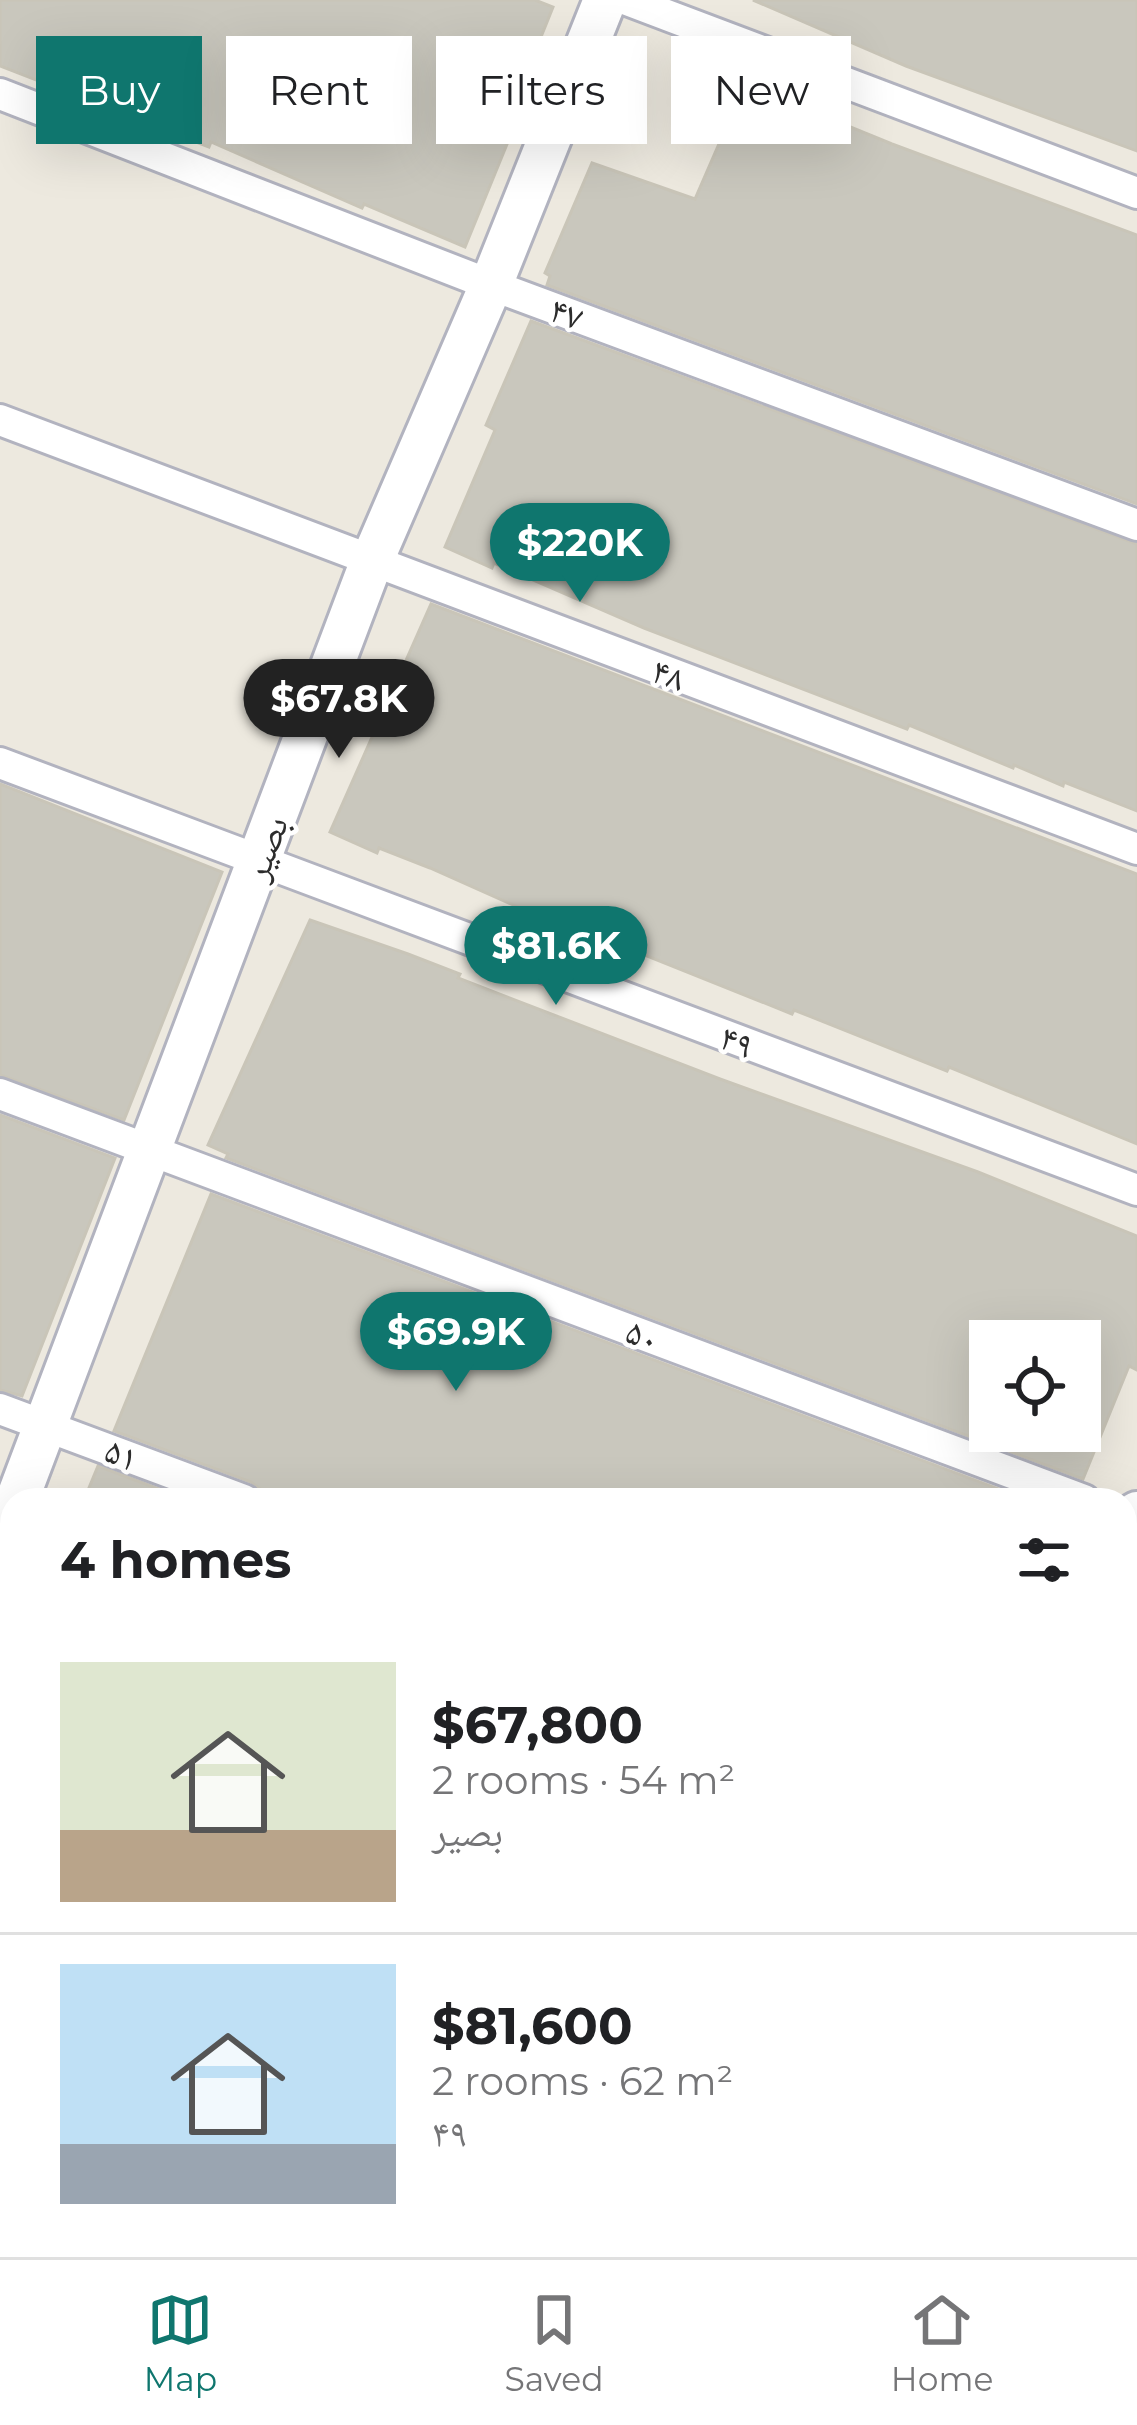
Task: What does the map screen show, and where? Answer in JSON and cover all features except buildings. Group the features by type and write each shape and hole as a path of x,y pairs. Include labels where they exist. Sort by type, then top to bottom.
{"street":[{"name":"بصیر","path":"21,1488 371,563 491,285 605,0"},
{"path":"627,0 1137,193"},
{"name":"۴۷","path":"0,94 491,285 1137,525"},
{"name":"۴۸","path":"0,420 1137,849"},
{"name":"۴۹","path":"0,763 1137,1190"},
{"name":"۵۰","path":"0,1094 1052,1488"},
{"name":"۵۱","path":"0,1409 212,1488"}]}
